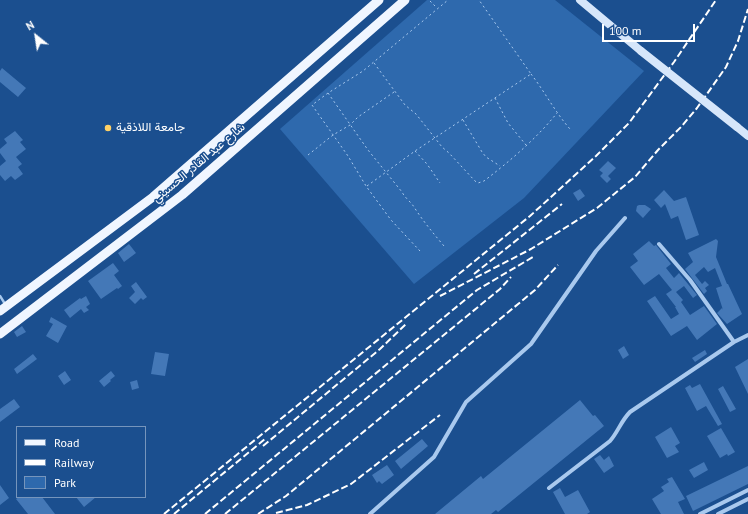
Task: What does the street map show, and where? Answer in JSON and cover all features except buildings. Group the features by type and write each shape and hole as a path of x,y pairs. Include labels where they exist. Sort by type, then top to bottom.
{"main road":[{"name":"شارع عبد القادر الحسيني","path":"3,309 153,197 379,0"},
{"name":"شارع عبد القادر الحسيني","path":"0,334 182,196 405,0"}],"street":[{"path":"580,0 641,51 748,136"},
{"path":"370,514 434,457 466,402 530,344 596,251 625,218"},
{"path":"659,244 690,280 734,342"},
{"path":"549,488 610,442 616,435 624,418 630,412 734,342 748,335"},
{"path":"700,514 748,490"},
{"path":"718,514 748,499"}],"lane":[{"path":"0,296 3,309"}],"path":[{"path":"430,0 438,8"},
{"path":"420,251 391,220 366,186 348,156 312,105 373,63 448,0"},
{"path":"479,0 546,94 557,113 570,129"},
{"path":"373,63 395,92 442,147 478,183 484,181 526,146 540,133 557,113"},
{"path":"366,186 415,150 531,74"},
{"path":"308,155 333,135 350,125 358,117 395,92"},
{"path":"328,93 385,172 444,246"},
{"path":"495,98 508,123 526,146"},
{"path":"463,119 482,152 486,157 496,162 501,167"},
{"path":"415,150 440,183"}],"green space":[{"path":"427,0 555,0 644,71 524,198 414,284 280,129"}],"railway":[{"path":"164,514 530,216 596,156 629,123 674,62 716,0"},
{"path":"440,296 531,249 597,208 635,177 697,108 726,67 738,41 748,9"},
{"path":"474,274 562,204"},
{"path":"205,514 477,290 533,257"},
{"path":"258,514 286,496 535,290 558,265"},
{"path":"225,514 500,289 511,277"},
{"path":"263,446 380,349 406,324"},
{"path":"276,513 307,505 351,484 440,415"},
{"path":"174,514 265,439"}],"place":[{"name":"جامعة اللاذقية","path":"108,128"}]}
